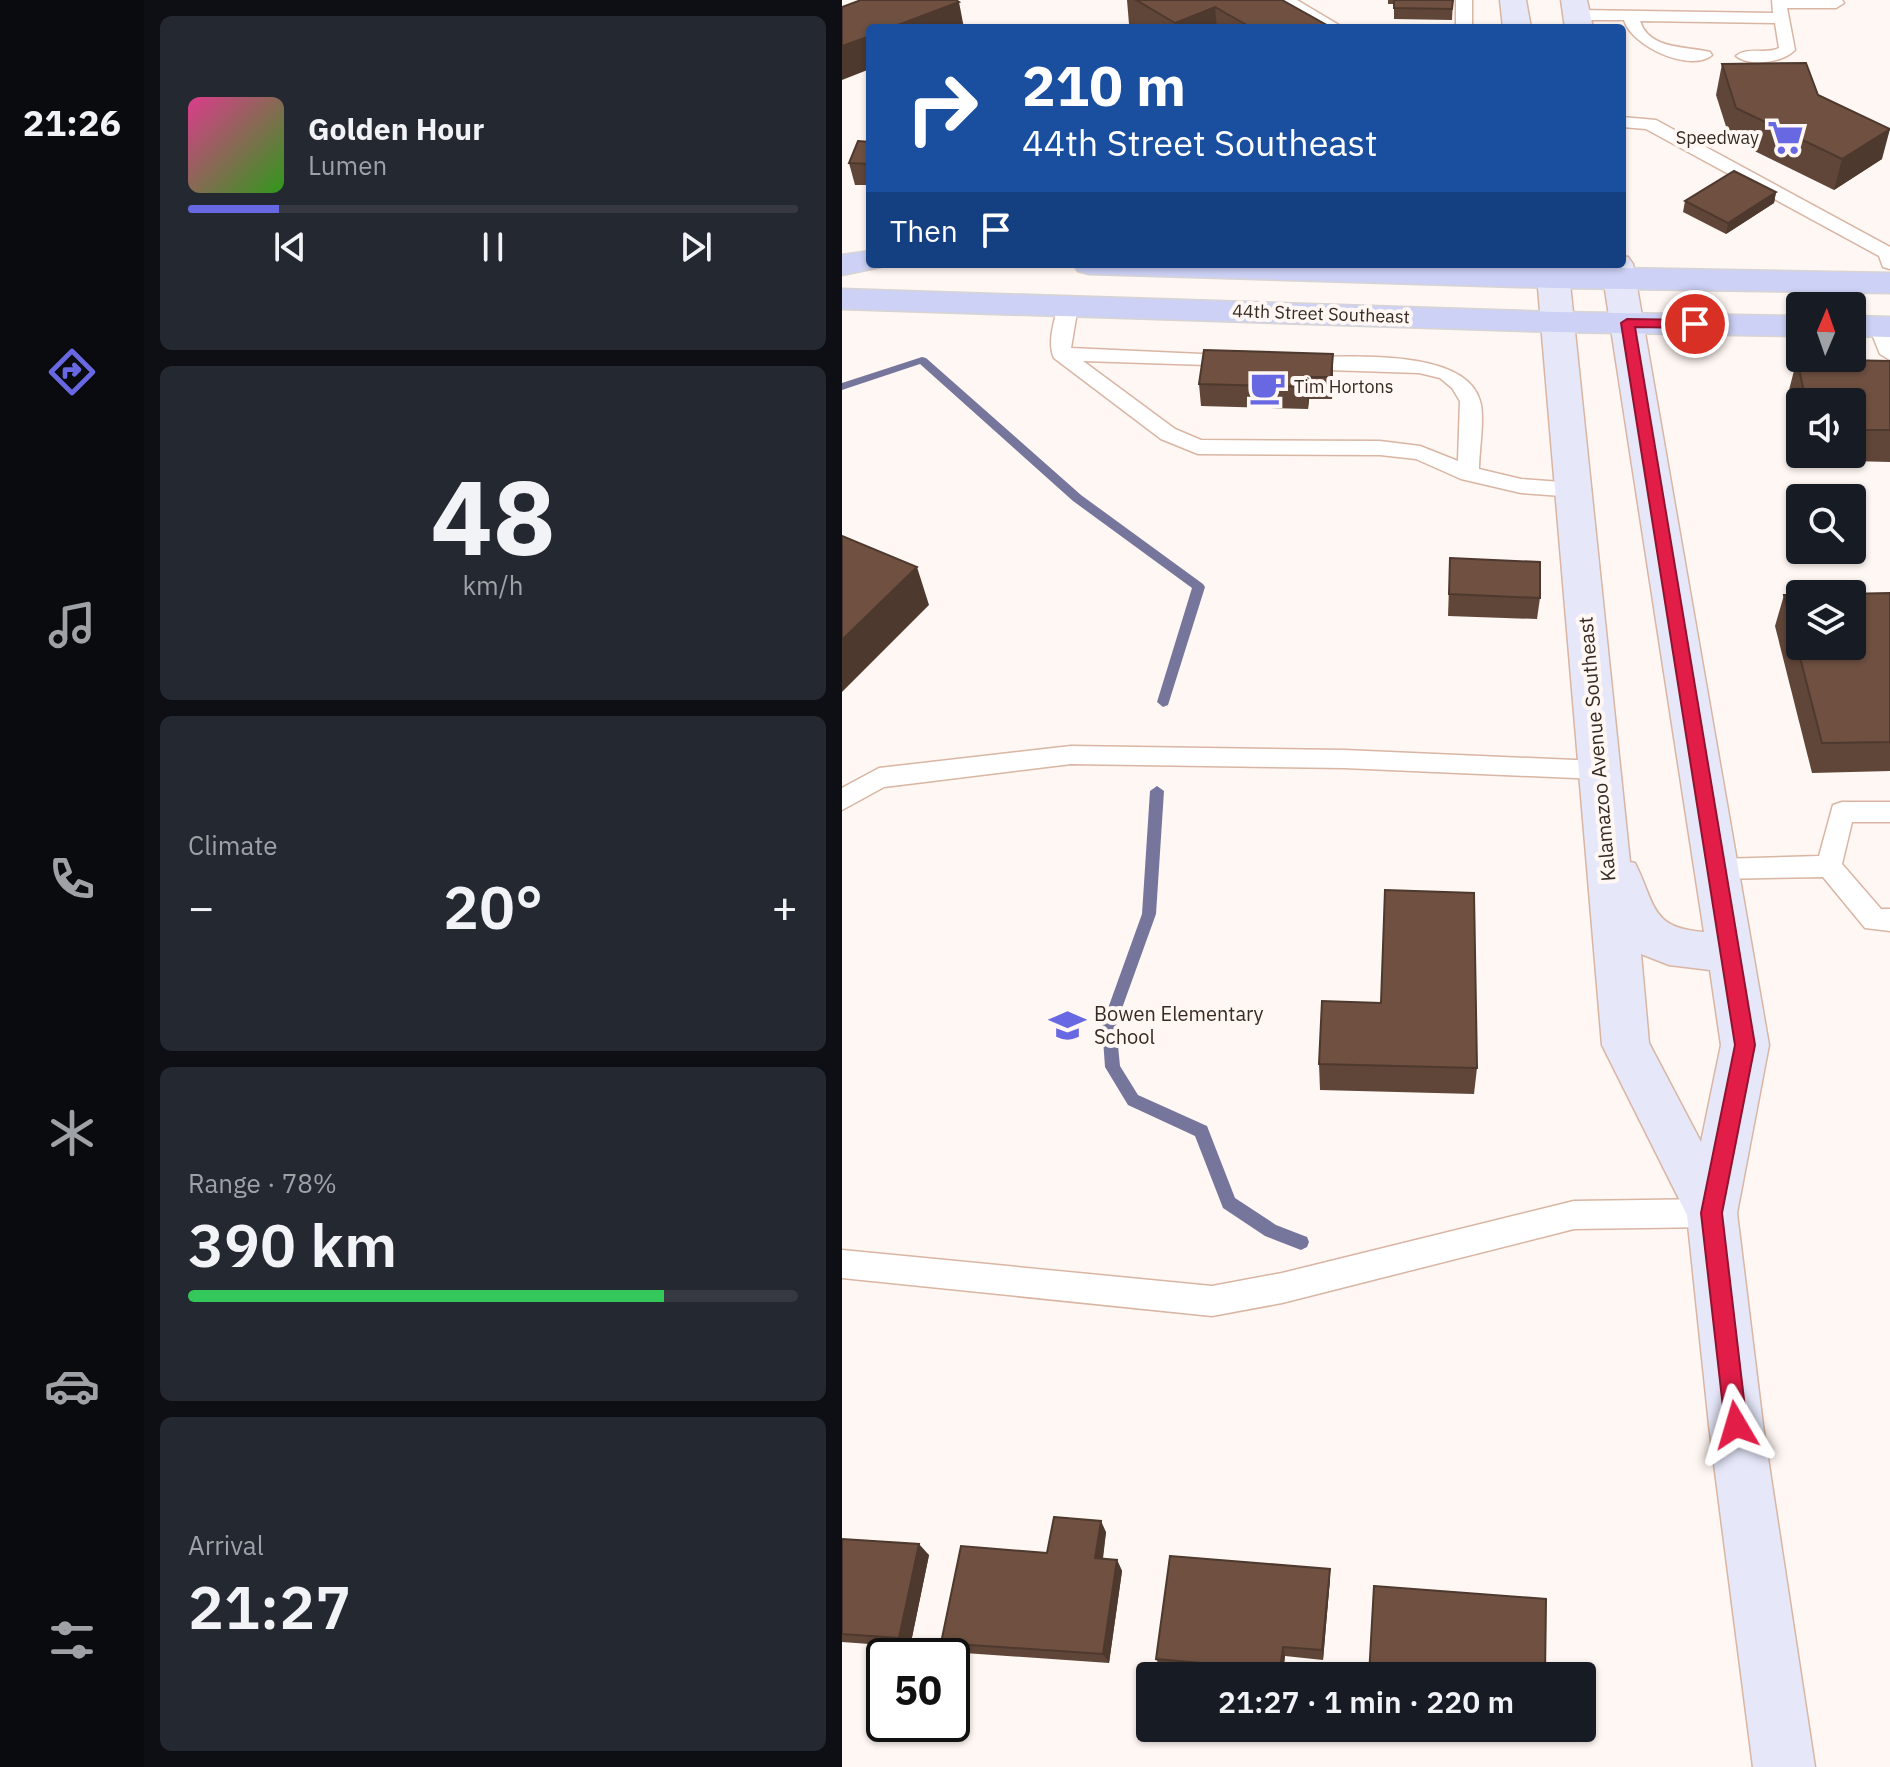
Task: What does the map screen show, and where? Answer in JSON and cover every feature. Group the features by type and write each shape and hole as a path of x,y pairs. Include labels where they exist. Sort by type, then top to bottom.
{"main road":[{"path":"1513,0 1516,24"},
{"path":"842,257 866,259"},
{"path":"842,265 866,260"},
{"path":"1354,268 1618,272 1889,266"},
{"name":"Kalamazoo Avenue Southeast","path":"1553,271 1626,1045 1712,1213"},
{"name":"Kalamazoo Avenue Southeast","path":"1618,272 1745,1045 1712,1213 1736,1425 1784,1767"},
{"name":"44th Street Southeast","path":"842,299 1557,322 1786,326"},
{"path":"1605,836 1622,885 1649,937 1663,947 1730,951"}],"lane":[{"path":"1286,0 1330,24"},
{"path":"1325,0 1330,24"},
{"path":"1464,0 1467,24"},
{"path":"1744,56 1777,56 1787,50 1778,3 1836,3"},
{"path":"1577,14 1631,15 1652,8 1781,18"},
{"path":"1631,15 1632,24 1649,42 1673,54 1704,55"},
{"path":"1626,122 1650,124 1889,266 1890,230"},
{"path":"1061,354 1062,329 1068,306"},
{"path":"1061,354 1419,367 1447,374 1460,384 1470,401 1468,474"},
{"path":"1061,354 1168,434 1198,447 1380,448 1420,453 1468,474 1521,486 1575,490"},
{"path":"842,800 879,778 1071,755 1344,759 1598,770"},
{"path":"1829,866 1842,812 1890,812"},
{"path":"1717,869 1829,866"},
{"path":"1829,866 1874,920 1890,920"},
{"path":"842,1264 1212,1301 1282,1288 1574,1215 1712,1213"}],"building":[{"path":"861,0 959,2 901,24 866,24 866,37 842,46 842,7"},
{"path":"1136,0 1282,0 1325,24 1245,24 1215,7 1175,23"},
{"path":"1394,0 1453,0 1452,9 1394,8"},
{"path":"1806,63 1818,95 1890,129 1842,159 1736,108 1722,64"},
{"path":"858,141 866,142 866,164 849,163"},
{"path":"1734,171 1776,192 1728,223 1685,201"},
{"path":"1204,350 1333,354 1331,377 1308,377 1307,387 1199,384"},
{"path":"1866,360 1890,361 1890,430 1866,430 1866,388 1803,388 1800,372 1866,372"},
{"path":"842,536 917,567 842,640"},
{"path":"1450,558 1540,562 1540,598 1449,594"},
{"path":"1890,593 1890,742 1822,743 1801,660 1866,660 1866,594"},
{"path":"1385,890 1474,893 1477,1068 1319,1064 1322,1001 1381,1003"},
{"path":"1054,1517 1101,1521 1095,1558 1117,1560 1103,1654 970,1645 970,1638 942,1638 961,1546 1047,1553"},
{"path":"842,1539 919,1544 899,1638 842,1634"},
{"path":"1170,1556 1330,1569 1322,1650 1283,1647 1281,1662 1156,1659"},
{"path":"1374,1586 1546,1599 1545,1662 1370,1662"}],"waterway":[{"path":"842,387 922,360 1077,498 1199,587 1163,702"},
{"path":"1157,791 1149,914 1109,1025 1113,1067 1133,1100 1201,1131 1229,1203 1271,1231 1301,1242"}],"place":[{"name":"Speedway","path":"1785,138"},
{"name":"Tim Hortons","path":"1268,387"},
{"name":"Bowen Elementary School","path":"1068,1026"}],"route":[{"path":"1695,324 1627,323 1745,1045 1712,1213 1736,1425"}]}
